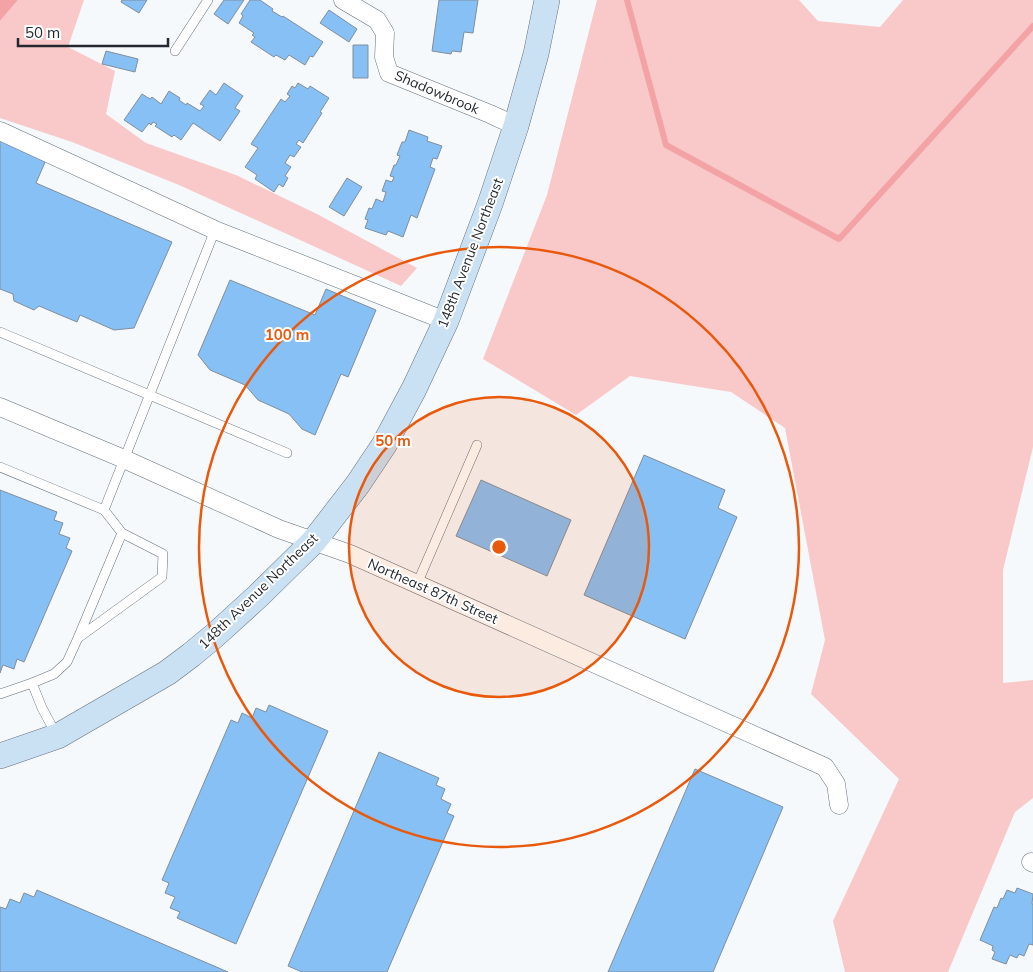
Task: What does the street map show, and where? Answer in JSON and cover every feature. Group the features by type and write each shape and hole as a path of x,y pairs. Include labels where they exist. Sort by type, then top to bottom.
{"main road":[{"name":"148th Avenue Northeast","path":"0,756 58,736 167,673 191,655 258,596 314,541 358,484 384,445 414,389 446,320 516,126 536,54 547,0"}],"street":[{"name":"Shadowbrook","path":"343,0 376,20 386,33 384,57 389,73 516,126"},
{"path":"0,131 215,230 446,320"},
{"name":"Northeast 87th Street","path":"0,407 124,459 279,529 350,554 825,767 836,784 839,805"}],"lane":[{"path":"175,50 208,0"},
{"path":"104,510 215,230"},
{"path":"0,332 287,453"},
{"path":"417,584 477,445"},
{"path":"0,467 104,510 122,533 163,554 162,576 78,638"},
{"path":"0,694 32,684 54,674 67,662 122,533"},
{"path":"32,684 42,708 58,736"}],"shaded area":[{"path":"0,0 18,0 0,21"},
{"path":"18,0 84,0 68,47 115,71 106,114 146,143 236,175 317,214 417,268 401,286 179,185 72,142 0,118 0,21"},
{"path":"597,0 799,0 818,21 880,27 903,0 1033,0 1033,447 1003,570 1003,683 1033,680 1033,798 1015,812 948,972 845,972 833,921 899,779 811,694 825,640 785,428 731,392 630,376 576,415 483,359 547,195"}],"building":[{"path":"122,0 147,0 139,13 121,2"},
{"path":"224,0 244,0 228,24 214,14"},
{"path":"250,0 260,0 273,9 272,11 323,42 313,57 310,56 305,65 289,55 285,60 276,55 274,57 251,42 255,37 252,35 254,33 239,23 243,16 241,14"},
{"path":"439,0 478,0 473,33 464,32 461,52 452,51 451,54 432,51"},
{"path":"329,10 357,29 349,42 320,23"},
{"path":"353,45 368,45 368,78 353,78"},
{"path":"106,51 138,59 135,72 102,64"},
{"path":"224,83 243,96 235,108 240,111 220,141 193,123 181,140 174,135 172,137 155,126 157,124 153,122 151,125 149,123 142,132 124,120 142,94 150,99 152,97 161,104 169,91 180,98 179,100 186,105 187,103 200,111 204,106 200,104 210,90 216,95"},
{"path":"298,83 308,89 310,86 329,98 303,143 299,140 296,144 301,147 294,157 290,155 285,163 291,167 285,176 288,178 283,187 279,184 274,192 255,179 257,175 245,167 258,148 251,144 281,99 285,102 290,96 287,94 292,86 295,88"},
{"path":"409,130 428,137 427,141 442,146 437,159 433,158 430,167 435,169 417,218 411,215 403,237 388,231 386,235 365,228 368,220 365,219 369,208 372,209 376,199 383,202 386,192 382,191 386,180 392,182 394,177 390,176 400,156 397,155 402,142 405,142"},
{"path":"0,140 46,160 36,183 172,242 134,328 114,330 80,315 77,322 39,306 34,310 14,301 13,294 0,289"},
{"path":"347,178 362,187 344,216 329,207"},
{"path":"230,280 315,315 326,289 376,310 348,377 341,374 315,435 302,429 289,414 258,400 245,385 210,370 198,355"},
{"path":"644,455 725,490 718,508 737,517 685,639 584,595"},
{"path":"481,480 571,520 547,576 456,536"},
{"path":"0,490 57,512 54,520 63,523 59,534 70,538 66,548 72,551 24,662 17,659 14,669 3,665 0,673"},
{"path":"269,705 328,731 236,944 177,918 180,912 170,908 175,897 165,893 169,883 162,880 231,720 238,723 242,713 252,718 256,708 266,712"},
{"path":"379,752 439,778 436,785 445,789 441,799 451,804 447,813 454,816 387,972 302,972 288,966"},
{"path":"695,769 783,807 713,972 608,972"},
{"path":"1017,888 1033,894 1033,945 1029,944 1024,956 1019,954 1017,958 1010,955 1006,964 992,959 995,952 992,950 993,946 980,940 994,907 997,908 1007,890 1015,893"},
{"path":"37,890 228,972 0,972 0,907 6,909 10,899 20,903 24,893 34,897"}],"waterway":[{"path":"627,0 666,145 839,239 1033,26"}]}
